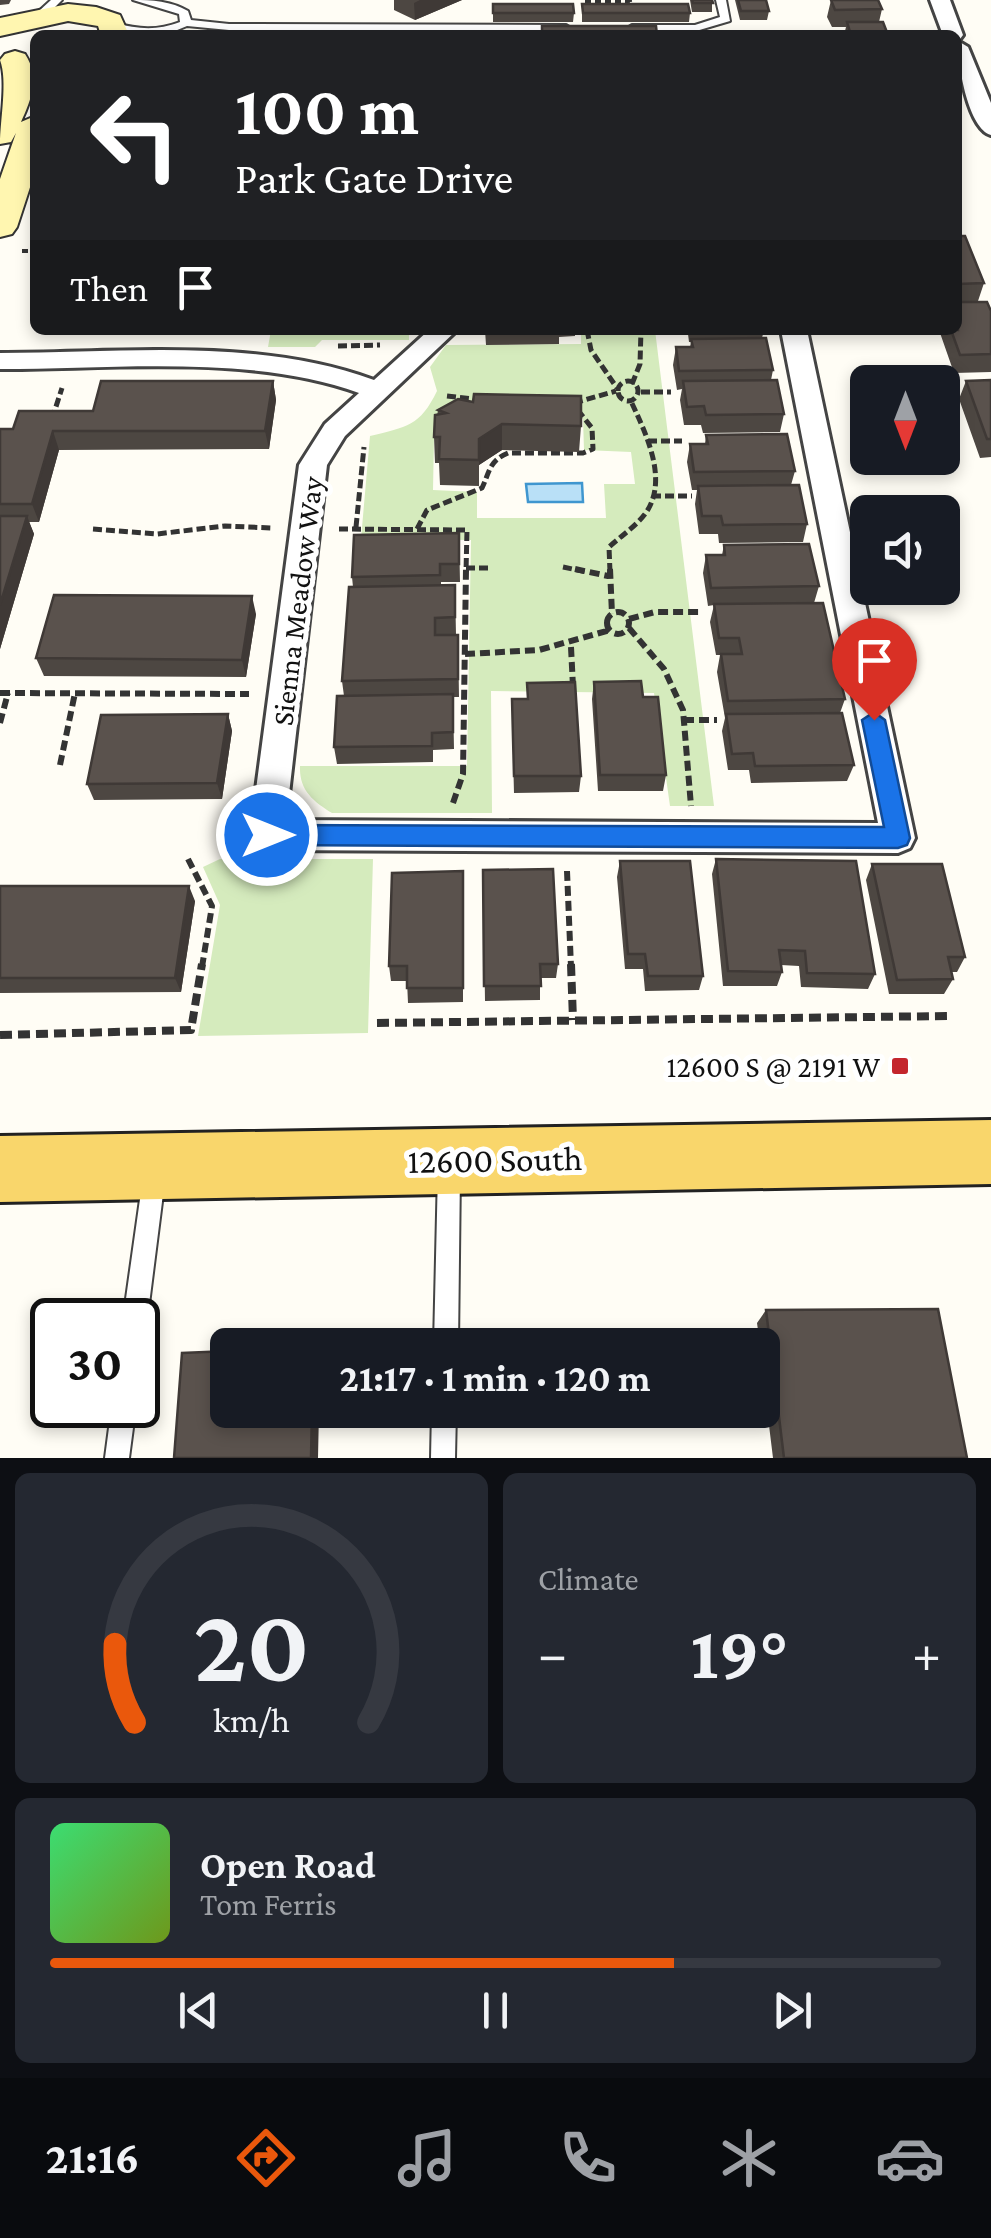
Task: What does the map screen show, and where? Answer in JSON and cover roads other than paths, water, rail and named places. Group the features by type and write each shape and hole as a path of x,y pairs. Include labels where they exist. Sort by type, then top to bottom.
{"main road":[{"name":"12600 South","path":"0,1169 991,1152"}],"street":[{"path":"940,0 950,30"},
{"path":"0,135 20,85 20,70 8,45 50,7 104,19"},
{"path":"962,57 991,129"},
{"path":"11,239 30,149"},
{"name":"Sienna Meadow Way","path":"438,335 335,430 312,465 267,835 898,838 795,335"},
{"path":"0,362 252,360 324,371 376,390"}],"lane":[{"path":"138,0 176,8 184,13 186,24"},
{"path":"620,28 696,28 726,19 721,0"},
{"path":"104,19 145,30"},
{"path":"166,30 186,24 582,28"},
{"path":"224,30 229,27"},
{"path":"446,1328 449,1160"},
{"path":"139,1298 155,1167"},
{"path":"117,1458 121,1428"},
{"path":"444,1428 444,1458"}],"water":[{"path":"582,483 583,502 528,502 526,484"}],"place":[{"name":"12600 S @ 2191 W","path":"900,1066"}]}
